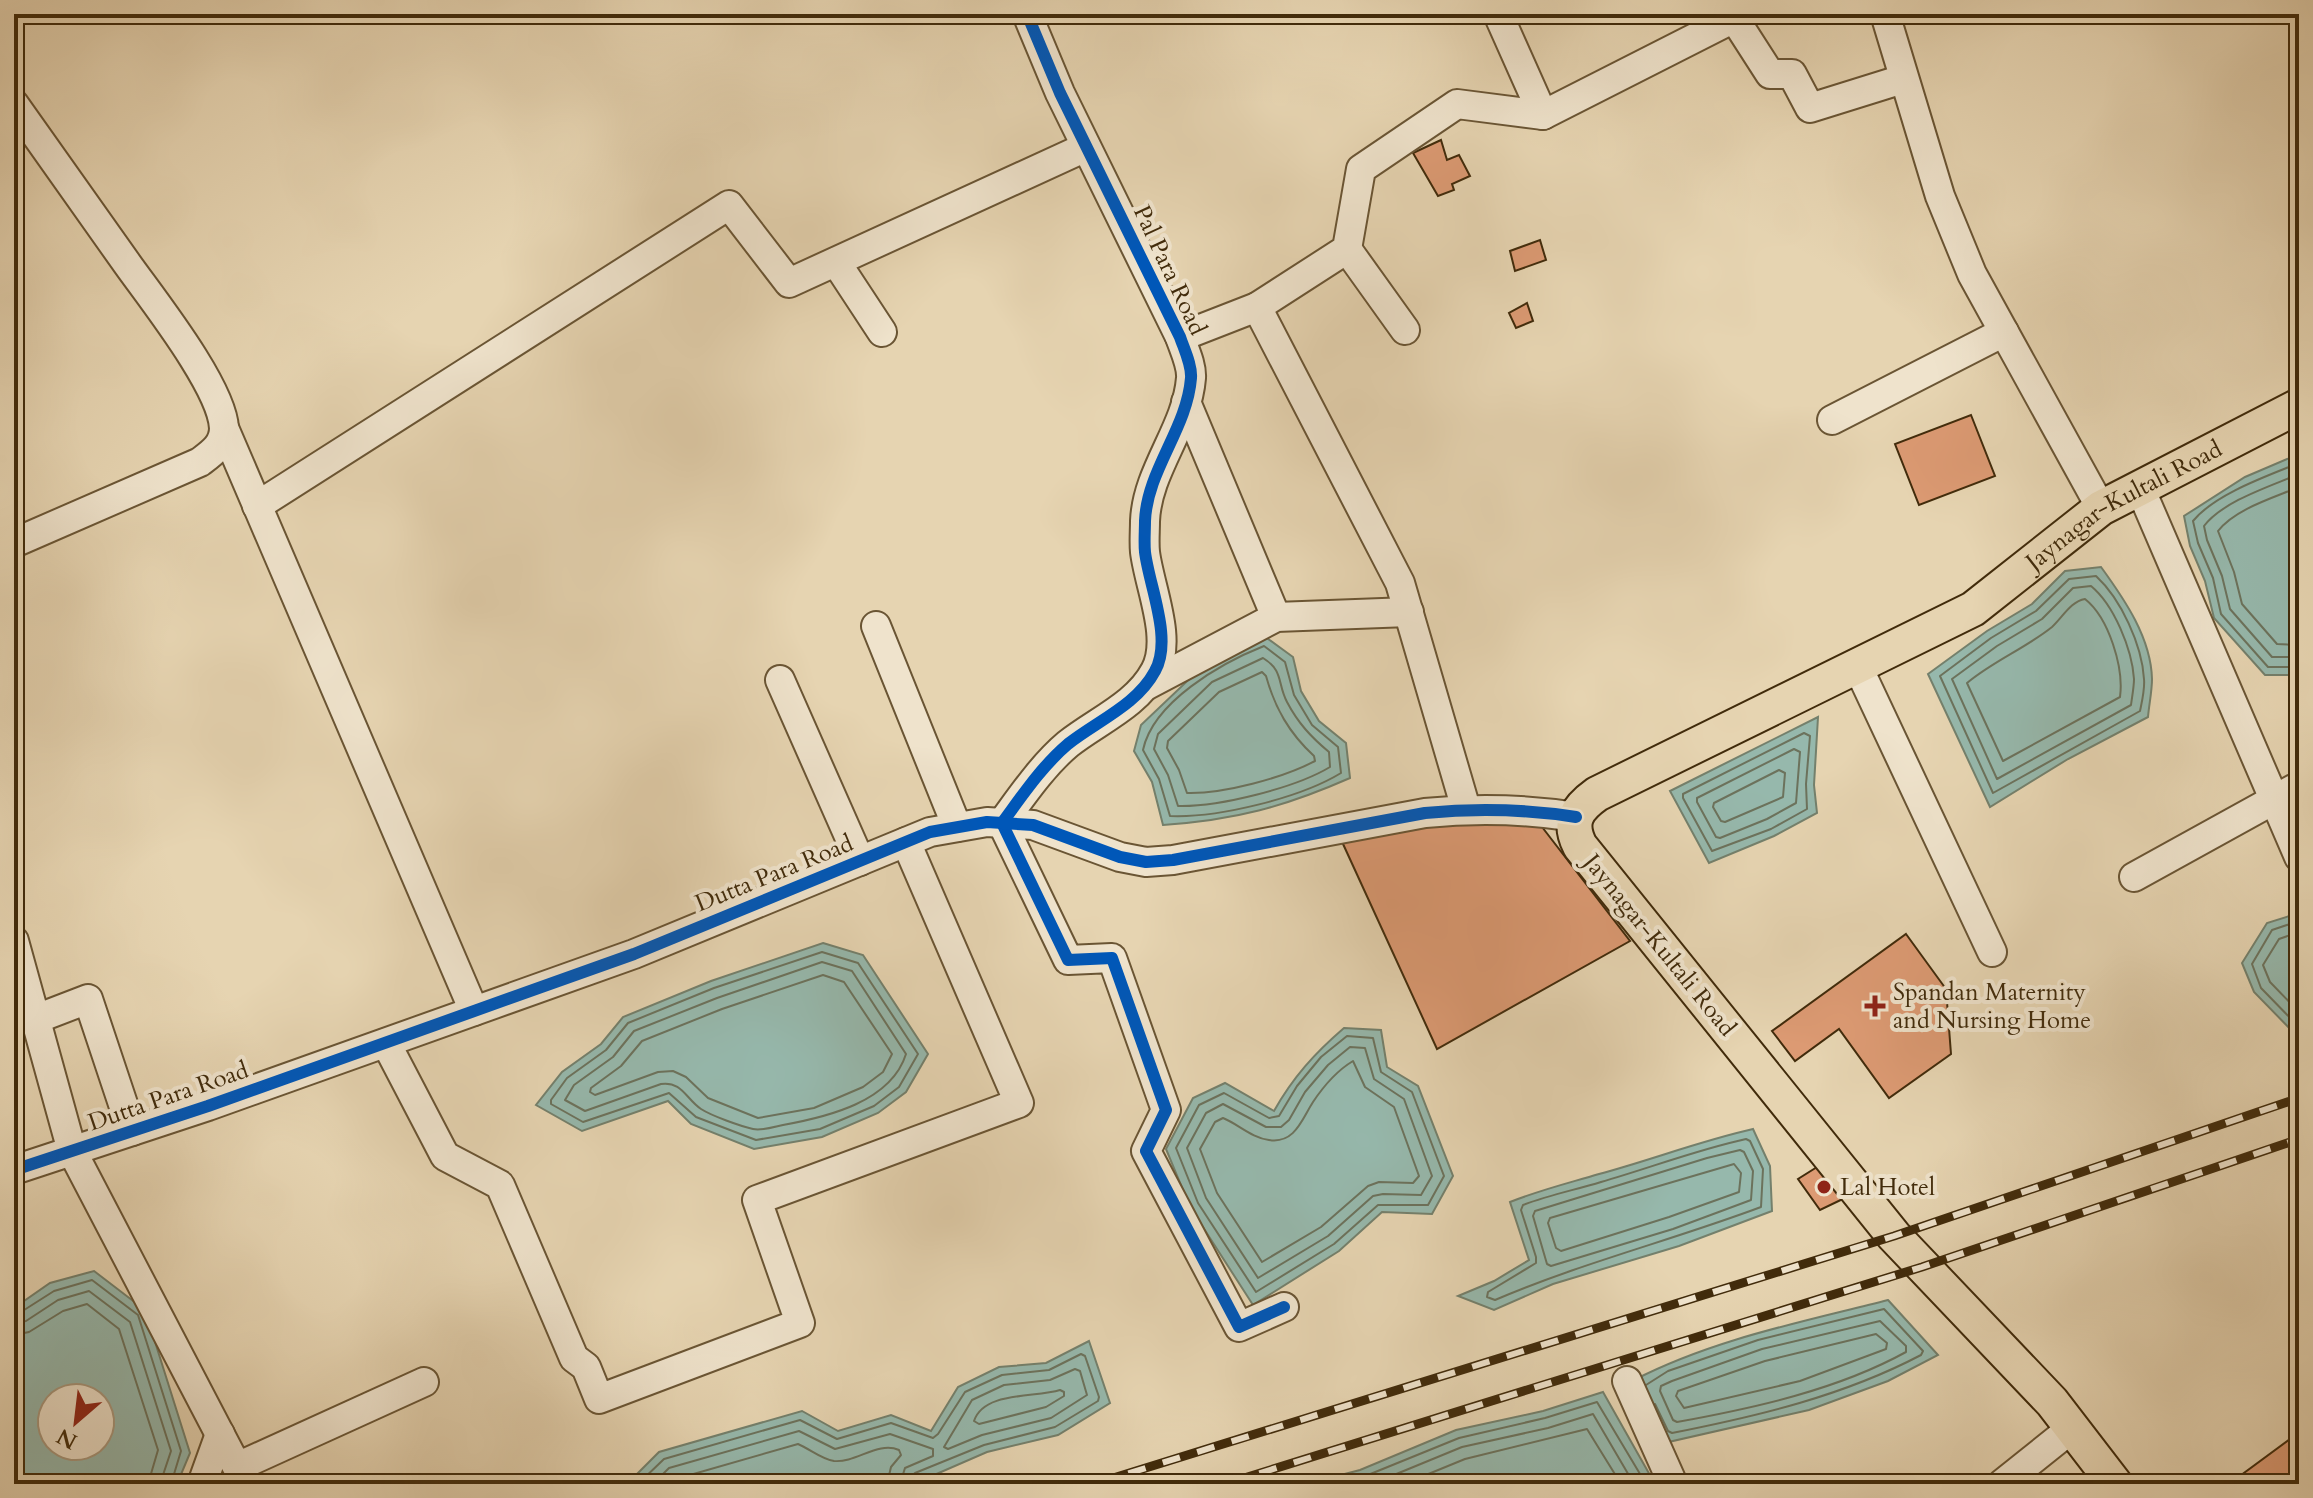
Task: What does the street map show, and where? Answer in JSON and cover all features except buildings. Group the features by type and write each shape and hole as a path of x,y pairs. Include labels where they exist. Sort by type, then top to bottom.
{"main road":[{"name":"Jaynagar-Kultali Road","path":"2115,1484 2052,1402 1894,1236 1580,846 1573,832 1583,804 1597,794 1973,609 2101,508 2299,406"}],"street":[{"name":"Pal Para Road","path":"1027,14 1060,93 1180,337 1191,375 1186,402 1153,479 1145,517 1145,551 1161,642 1158,667 1147,685"},
{"path":"1498,14 1543,115"},
{"path":"1885,14 1940,196 1972,274 2101,508"},
{"path":"1405,330 1347,249 1361,169 1457,104 1543,115 1738,16 1770,74 1792,74 1810,108 1903,79"},
{"path":"14,104 193,357 218,407 257,506 474,1011"},
{"path":"257,506 729,205 789,283 1086,147"},
{"path":"1180,337 1257,307 1347,249"},
{"path":"836,262 882,332"},
{"path":"1257,307 1400,583 1466,809"},
{"path":"1832,420 2004,332"},
{"path":"1186,402 1276,617"},
{"path":"14,543 200,462 215,450 222,440 224,428"},
{"path":"2140,488 2287,793 2299,857"},
{"path":"1284,1307 1239,1327 1146,1151 1166,1110 1112,958 1068,960 1002,823 1033,781 1068,745 1147,685 1276,617 1409,612"},
{"path":"876,626 957,827"},
{"path":"1857,665 1992,952"},
{"path":"780,680 860,861"},
{"path":"2134,877 2287,793"},
{"name":"Dutta Para Road","path":"14,1170 386,1043 634,954 930,832 987,822 1033,825 1120,857 1146,862 1173,860 1425,813 1466,809 1534,810 1576,817"},
{"path":"386,1043 445,1156 500,1185 574,1358 586,1367 599,1399 800,1323 757,1200 1019,1103 906,842"},
{"path":"14,941 72,1151 237,1467 424,1382"},
{"path":"36,1019 88,999 132,1131"},
{"path":"1627,1381 1673,1484"},
{"path":"2002,1484 2072,1428"},
{"path":"202,1484 220,1434"}],"water":[{"path":"2299,454 2299,675 2265,675 2214,618 2205,581 2190,546 2184,516 2245,477"},
{"path":"2101,567 2127,606 2147,649 2152,679 2148,717 2068,759 1990,807 1928,674 1987,631 2032,604 2065,571"},
{"path":"1264,636 1293,657 1301,691 1319,721 1346,743 1350,778 1259,810 1213,820 1163,825 1152,782 1134,751 1141,725 1203,666"},
{"path":"1818,717 1814,785 1817,813 1774,836 1709,863 1670,791"},
{"path":"2299,913 2299,1038 2254,992 2242,963 2267,923"},
{"path":"823,943 863,955 928,1054 906,1092 878,1113 822,1137 754,1149 691,1124 668,1101 582,1131 536,1105 562,1072 601,1044 623,1017 711,981"},
{"path":"1344,1028 1381,1030 1387,1067 1418,1086 1453,1176 1432,1214 1382,1212 1339,1251 1253,1305 1190,1207 1166,1149 1193,1098 1225,1083 1274,1111 1305,1066"},
{"path":"1753,1129 1770,1166 1772,1211 1679,1246 1553,1284 1494,1310 1458,1296 1494,1281 1529,1260 1510,1202"},
{"path":"94,1271 145,1310 190,1453 177,1484 14,1484 14,1308 50,1283"},
{"path":"1888,1300 1938,1355 1888,1381 1809,1410 1664,1443 1634,1380 1727,1342"},
{"path":"1089,1341 1110,1403 1058,1435 987,1452 925,1479 904,1484 627,1484 659,1452 802,1411 838,1431 891,1415 931,1431 958,1387 999,1367 1046,1363"},
{"path":"1603,1392 1655,1484 1306,1484 1360,1470 1456,1430 1543,1411"}],"railway":[{"path":"1094,1484 1894,1236 2299,1098"},
{"path":"1225,1484 1922,1267 2299,1139"}],"cycle path":[{"path":"1027,14 1060,93 1180,337 1191,378 1182,415 1147,502 1145,552 1162,644 1155,671 1138,694 1068,744 1033,782 1002,823 1068,960 1112,958 1166,1110 1146,1151 1239,1327 1284,1307"},
{"path":"14,1170 208,1106 634,954 930,832 987,822 1033,825 1120,857 1146,862 1173,860 1425,813 1500,810 1576,817"}],"place":[{"name":"Spandan Maternity and Nursing Home","path":"1875,1006"},
{"name":"Lal Hotel","path":"1824,1187"}]}
